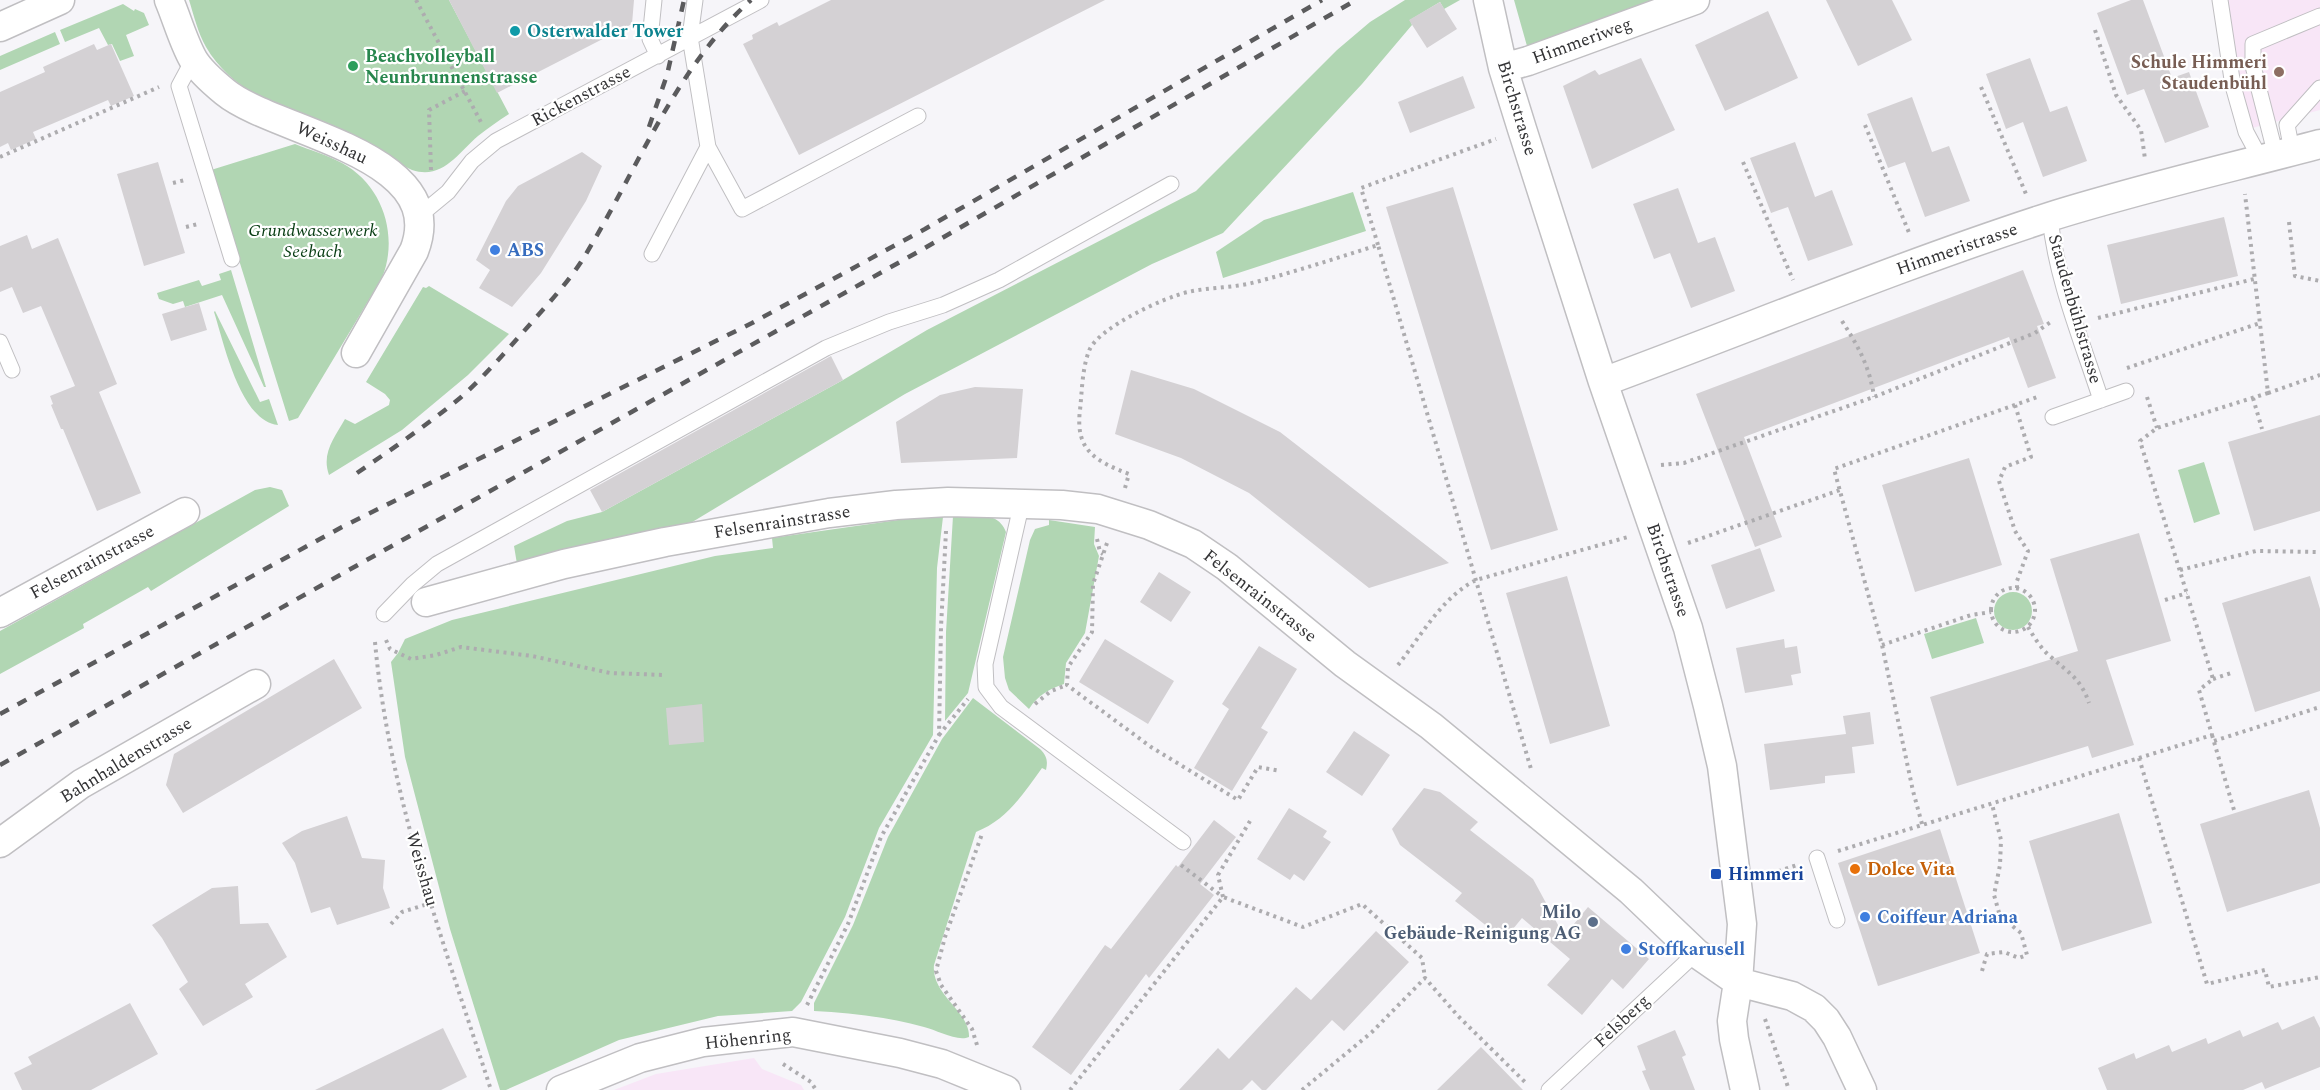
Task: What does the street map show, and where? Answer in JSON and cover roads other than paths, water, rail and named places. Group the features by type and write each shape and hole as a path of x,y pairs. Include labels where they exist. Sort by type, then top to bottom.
{"street":[{"path":"0,27 60,0"},
{"name":"Weisshau","path":"169,0 194,60 225,92 246,107 364,155 395,177 411,199 419,216"},
{"name":"Birchstrasse","path":"1488,0 1503,68 1603,382 1688,628 1708,706 1722,766 1742,924 1738,982"},
{"name":"Himmeriweg","path":"1503,68 1528,62 1695,0"},
{"name":"Himmeristrasse","path":"1603,382 1920,262 2040,210 2149,188 2320,144"},
{"path":"356,354 414,251 419,237 419,216"},
{"name":"Felsenrainstrasse","path":"426,602 564,564 664,542 829,513 948,502 1022,502 1098,509 1149,525 1193,544 1227,567 1345,664 1431,726 1631,891 1696,953 1738,982"},
{"name":"Felsenrainstrasse","path":"0,613 185,512"},
{"name":"Bahnhaldenstrasse","path":"0,843 81,784 256,684"},
{"path":"1745,1090 1733,1030 1738,982 1792,996 1814,1008 1826,1020 1837,1037 1862,1090"},
{"name":"Höhenring","path":"561,1090 640,1058 703,1042 793,1032 900,1053 942,1064 1006,1090"}],"lane":[{"path":"654,0 650,39 658,56"},
{"path":"695,0 690,37 702,99 708,147 742,209 918,116"},
{"name":"Rickenstrasse","path":"419,216 448,192 472,161 496,141 761,0"},
{"path":"2220,0 2233,86 2246,132 2276,156"},
{"path":"2276,156 2253,66 2253,44 2320,16"},
{"path":"194,60 179,86 232,259"},
{"path":"2276,156 2287,125 2320,88"},
{"path":"652,254 708,147"},
{"path":"384,614 413,584 437,564 826,348 889,322 943,305 999,280 1171,184"},
{"name":"Staudenbühlstrasse","path":"2040,210 2052,241 2101,400"},
{"path":"0,342 12,370"},
{"name":"Staudenbühlstrasse","path":"2053,417 2126,392"},
{"path":"1022,502 985,664 986,687 1001,707 1011,715 1184,842"},
{"path":"1817,858 1837,920"},
{"name":"Felsberg","path":"1549,1090 1696,953"}],"railway":[{"path":"649,127 667,75 684,0"},
{"path":"357,473 460,398 497,361 558,293 581,262 601,228 677,90 699,58 751,0"},
{"path":"0,714 342,527 752,323 925,229 1322,0"},
{"path":"0,765 916,253 1356,0"}],"place":[{"name":"Osterwalder Tower","path":"515,31"},
{"name":"Beachvolleyball Neunbrunnenstrasse","path":"353,66"},
{"name":"Schule Himmeri Staudenbühl","path":"2279,72"},
{"name":"ABS","path":"495,250"},
{"name":"Dolce Vita","path":"1855,869"},
{"name":"Himmeri","path":"1716,874"},
{"name":"Coiffeur Adriana","path":"1865,917"},
{"name":"Milo Gebäude-Reinigung AG","path":"1593,922"},
{"name":"Stoffkarusell","path":"1626,949"}],"park label":[{"name":"Grundwasserwerk Seebach","path":"313,240"}]}
